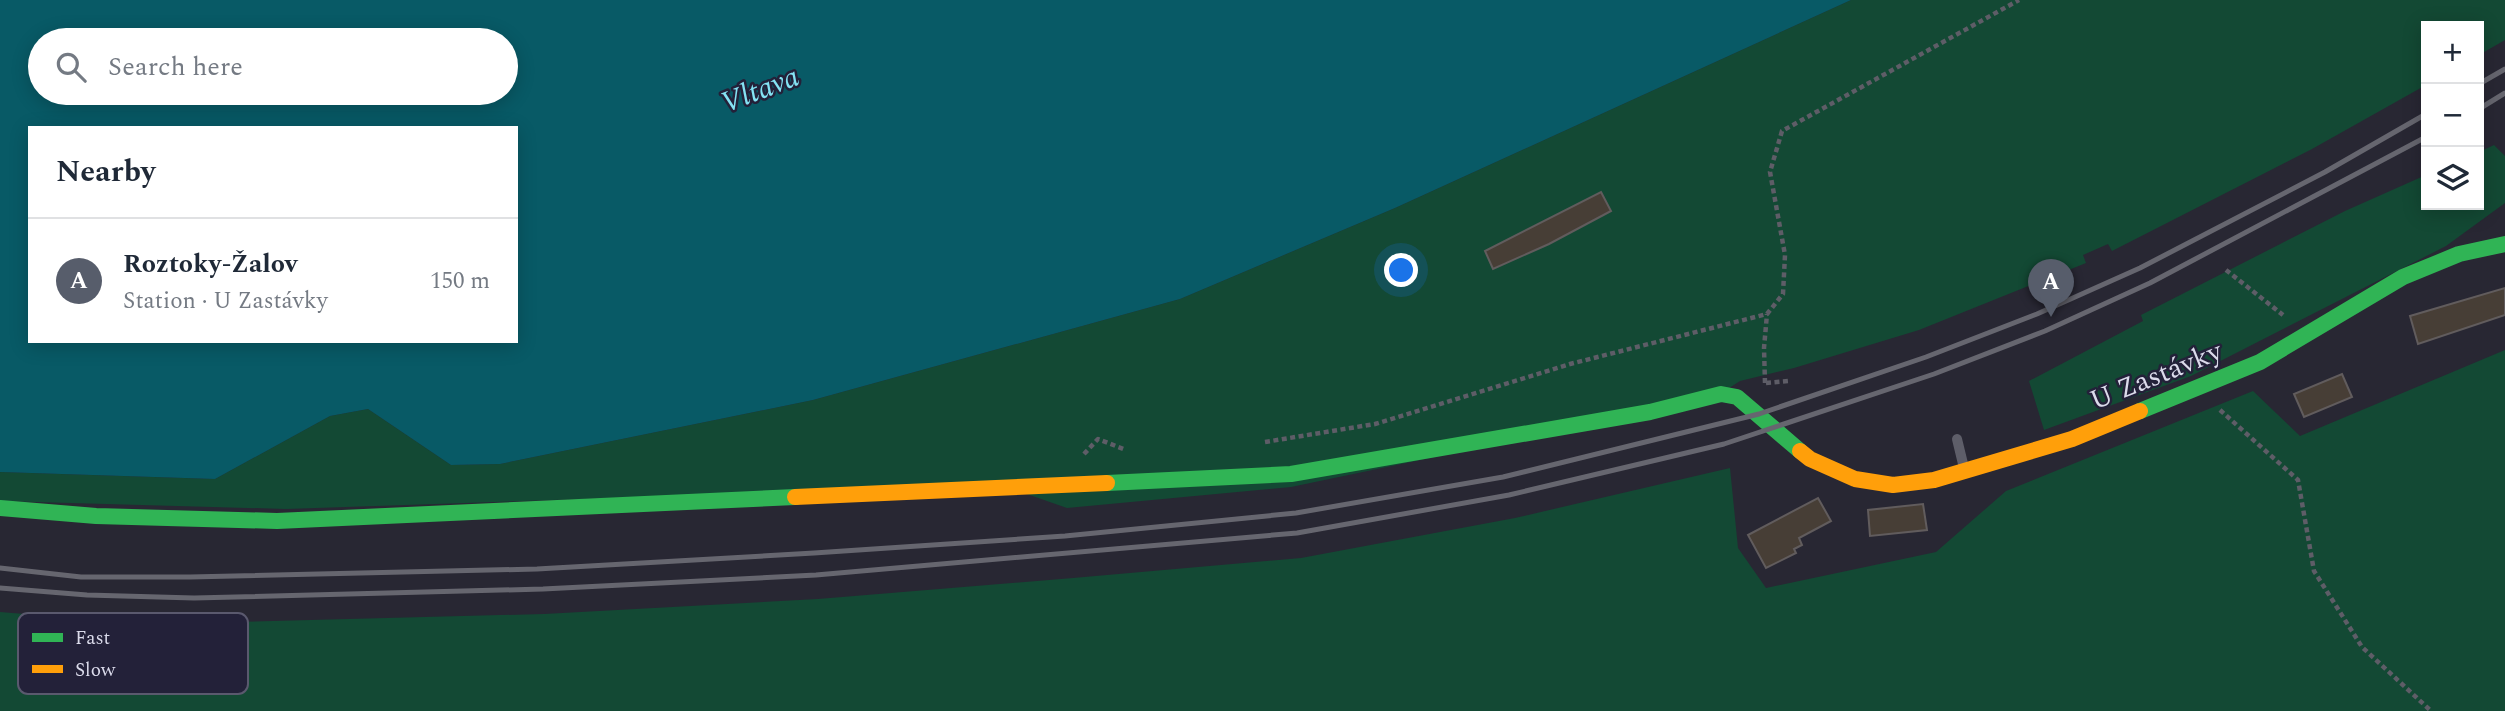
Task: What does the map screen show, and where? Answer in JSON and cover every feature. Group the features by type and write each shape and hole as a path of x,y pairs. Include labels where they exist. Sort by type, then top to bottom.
{"street":[{"name":"U Zastávky","path":"0,508 96,516 277,521 1291,474 1650,412 1721,394 1737,397 1810,459 1855,479 1893,485 1934,480 2072,439 2260,362 2403,277 2459,254 2505,244"}],"lane":[{"path":"1958,439 1964,471"}],"path":[{"path":"1765,383 1767,314 1783,294 1785,255 1770,172 1782,131 2020,0"},
{"path":"2226,270 2307,334"},
{"path":"1258,443 1375,424 1570,364 1767,314"},
{"path":"2196,388 2298,480 2314,571 2361,646 2431,711"},
{"path":"1089,484 1081,456 1098,439 1131,452"}],"green space":[{"path":"1851,0 2505,0 2505,40 2484,52 2484,21 2421,21 2421,88 2312,149 2112,251 2108,244 2083,255 2086,263 1919,330 1794,368 1740,381 1712,399 1291,487 1067,508 1001,485 286,509 0,501 0,472 215,479 330,416 368,409 451,465 500,464 813,400 1180,299 1395,208"},
{"path":"2494,145 2505,156 2505,203 2446,246 2191,376 2044,430 2029,381 2143,321 2141,315 2345,211 2421,177 2421,210 2484,210 2484,150"},
{"path":"2505,350 2505,711 0,711 0,612 18,613 18,694 248,694 248,622 544,614 818,599 1301,558 1515,518 1730,468 1738,548 1766,588 1936,552 2006,491 2253,391 2300,436"}],"water":[{"name":"Vltava","path":"0,0 1851,0 1395,208 1180,299 813,400 500,464 451,465 368,409 330,416 215,479 0,472"}],"building":[{"path":"1601,192 1611,211 1549,244 1493,269 1485,251"},
{"path":"2505,288 2505,315 2418,344 2410,316"},
{"path":"2342,374 2352,397 2304,417 2294,394"},
{"path":"1818,498 1831,521 1799,538 1802,545 1794,549 1796,553 1766,568 1748,535"},
{"path":"1923,504 1927,530 1870,536 1868,510"}],"railway":[{"path":"2484,81 2505,69"},
{"path":"2484,106 2505,93"},
{"path":"0,568 81,577 190,577 537,569 814,553 1065,536 1296,513 1503,477 1759,414 1926,357 2037,314 2140,268 2325,172 2421,117"},
{"path":"0,588 87,595 194,598 543,589 816,575 1297,533 1509,495 1724,444 1934,374 2045,331 2150,283 2421,140"}],"traffic: fast":[{"path":"2140,411 2260,362 2403,277 2459,254 2505,244"},
{"path":"1107,483 1291,474 1650,412 1721,394 1737,397 1800,451"},
{"path":"0,508 96,516 277,521 795,497"}],"traffic: slow":[{"path":"1800,451 1810,459 1855,479 1893,485 1934,480 2072,439 2140,411"},
{"path":"795,497 1107,483"}],"place":[{"name":"Roztoky-Žalov","path":"2051,317"}]}
